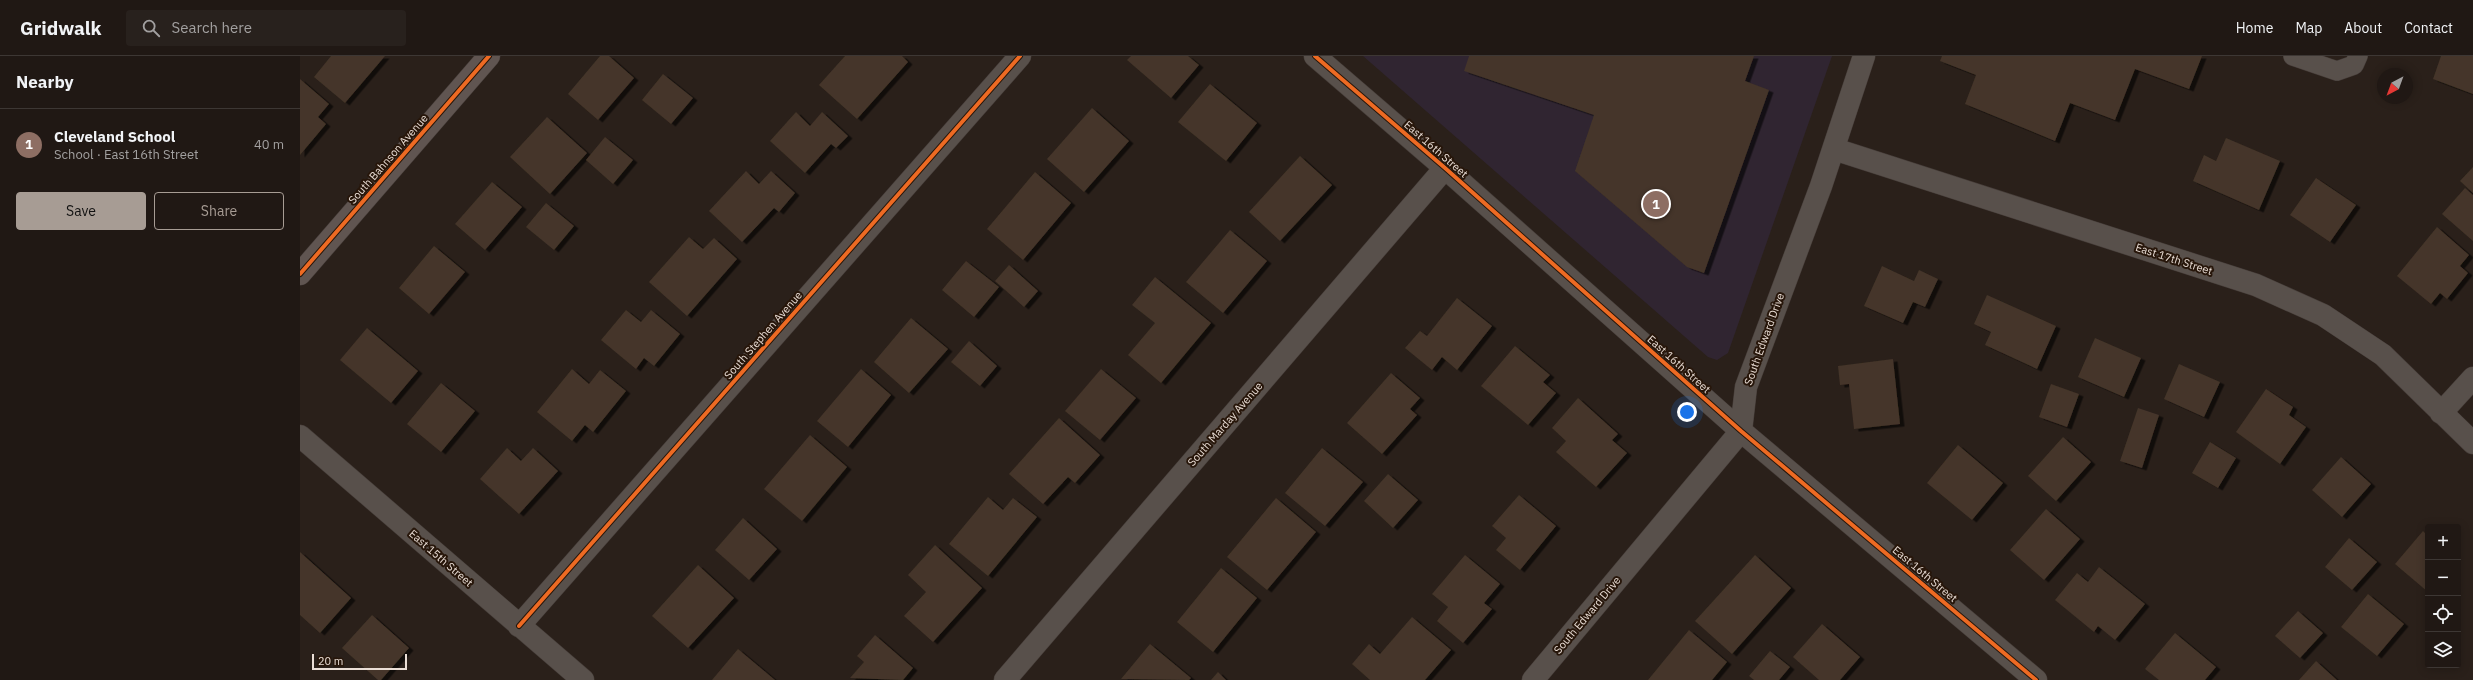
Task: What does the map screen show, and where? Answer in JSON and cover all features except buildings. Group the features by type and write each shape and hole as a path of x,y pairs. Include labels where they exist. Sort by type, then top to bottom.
{"street":[{"name":"South Bahnson Avenue","path":"300,274 489,56"},
{"name":"South Stephen Avenue","path":"519,626 1020,56"},
{"name":"East 16th Street","path":"1314,56 1445,168 1741,431 2036,680"},
{"name":"South Edward Drive","path":"1533,680 1741,431 1746,386 1834,149 1864,56"},
{"name":"East 17th Street","path":"1834,149 2262,288 2323,315 2383,355 2473,443"},
{"name":"South Marday Avenue","path":"1005,680 1445,168"},
{"path":"2441,413 2473,378"},
{"name":"East 15th Street","path":"300,436 583,680"}],"lane":[{"path":"2293,56 2337,71 2354,65 2358,56"}],"shaded area":[{"path":"1363,56 1832,56 1728,353 1717,360 1708,357"}],"cycle path":[{"path":"300,274 489,56"},
{"path":"519,626 1020,56"},
{"path":"1315,56 1445,168 1741,431 2036,680"}],"place":[{"name":"Cleveland School","path":"1656,204"}]}
